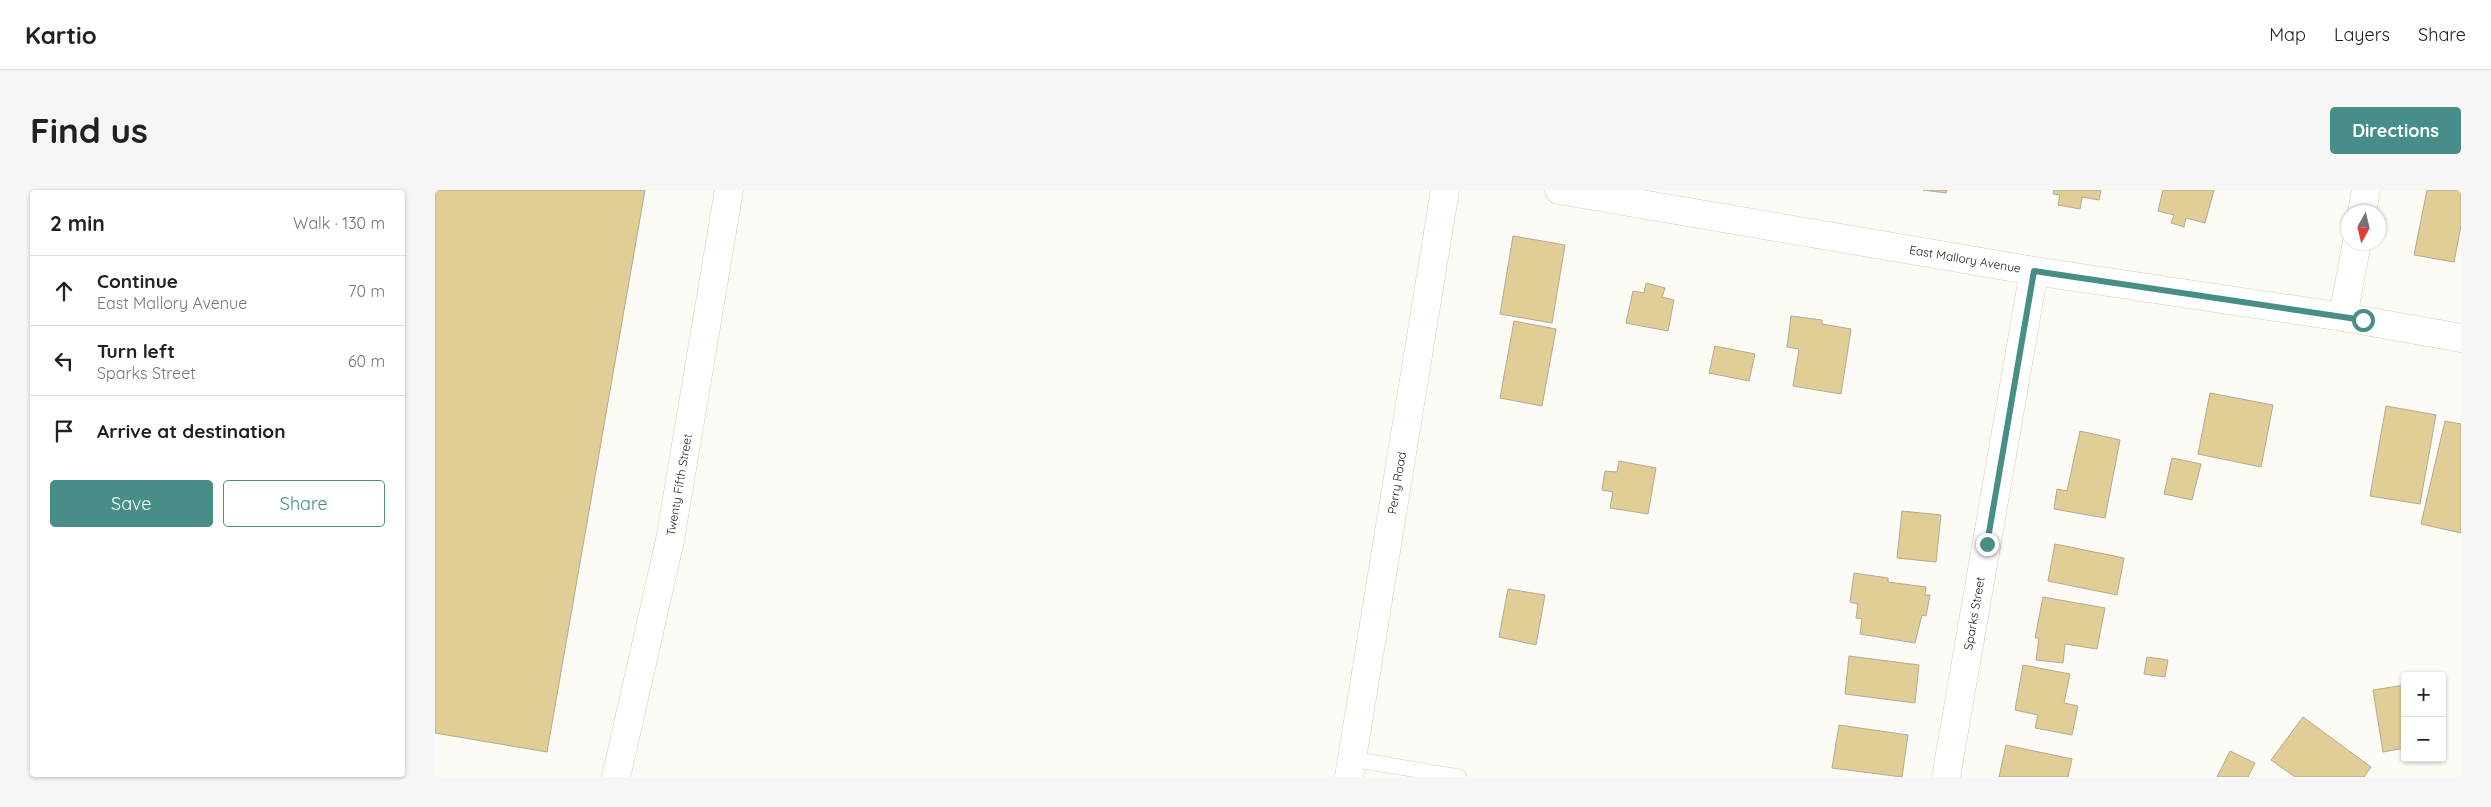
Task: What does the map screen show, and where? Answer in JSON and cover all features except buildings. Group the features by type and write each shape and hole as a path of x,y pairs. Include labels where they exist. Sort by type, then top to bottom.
{"street":[{"name":"Twenty Fifth Street","path":"617,777 670,540 729,190"},
{"name":"Perry Road","path":"1350,768 1445,190"},
{"name":"East Mallory Avenue","path":"1559,190 2034,271 2343,316 2461,338"},
{"path":"2363,205 2366,190"},
{"path":"2343,316 2355,250"},
{"name":"Sparks Street","path":"1946,777 2034,271"}],"lane":[{"path":"1350,768 1459,777"}],"route":[{"path":"1987,544 2034,271 2363,320"}]}
